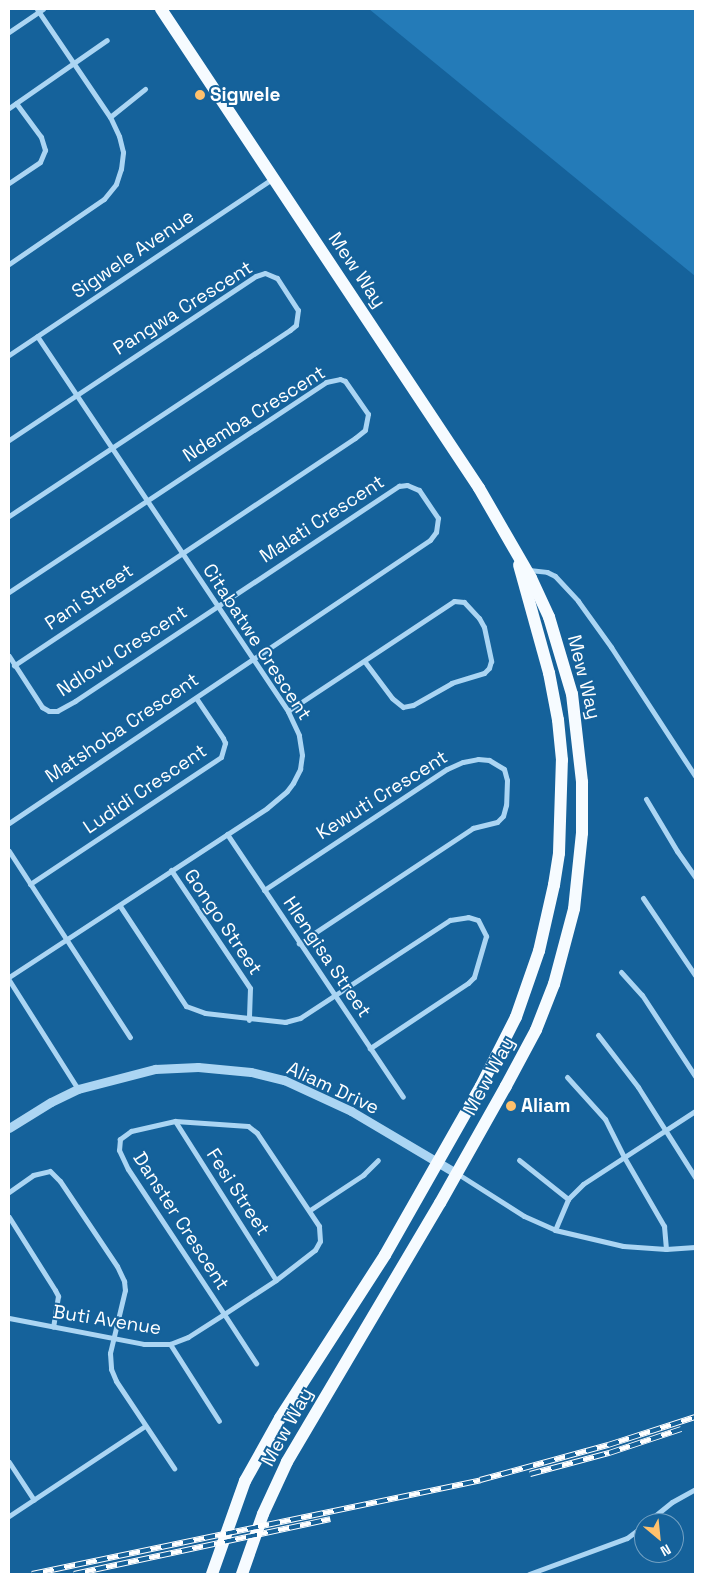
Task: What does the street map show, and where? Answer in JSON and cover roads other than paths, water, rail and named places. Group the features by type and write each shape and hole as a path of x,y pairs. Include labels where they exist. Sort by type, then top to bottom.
{"main road":[{"name":"Mew Way","path":"161,9 480,488 549,617 563,659 575,713 582,782 580,865 572,920 554,984 525,1052 287,1462 263,1514 242,1574"},
{"name":"Mew Way","path":"212,1574 245,1481 280,1418 385,1255 494,1063 516,1017 539,951 559,853 562,775 558,720 549,673 523,570"}],"street":[{"path":"9,32 39,10 110,118 119,136 123,152 121,169 116,184 104,199 91,210 9,264"},
{"path":"9,108 107,40"},
{"path":"110,118 145,90"},
{"path":"9,183 40,162 45,150 41,137 16,103"},
{"name":"Sigwele Avenue","path":"9,355 273,178"},
{"name":"Pangwa Crescent","path":"9,516 290,330 298,318 298,310 277,278 265,273 256,276 77,394"},
{"name":"Citabatwe Crescent","path":"9,978 280,798 297,777 302,755 300,736 295,722 181,554 38,336"},
{"name":"Ndemba Crescent","path":"9,592 326,382 340,379 350,386 368,414 368,425 365,430 181,554"},
{"path":"9,440 77,394"},
{"name":"Malati Crescent","path":"217,606 399,486 407,484 418,490 438,518 436,532 430,540 252,659"},
{"name":"Pani Street","path":"14,665 181,554"},
{"path":"523,570 537,570 555,576 570,591 611,647 695,776"},
{"path":"288,711 365,662 448,604 460,601 470,606 484,627 491,661 490,668 484,673 452,683 413,705 402,707 392,698 365,662"},
{"name":"Ndlovu Crescent","path":"9,656 42,707 49,711 57,711 75,702 217,606"},
{"name":"Matshoba Crescent","path":"9,823 252,659"},
{"name":"Ludidi Crescent","path":"30,884 220,757 225,743 223,738 196,698"},
{"name":"Kewuti Crescent","path":"264,890 446,769 478,760 496,762 504,768 507,780 506,805 503,816 497,822 473,828 299,943"},
{"path":"646,799 695,877"},
{"name":"Hlengisa Street","path":"227,834 403,1097"},
{"path":"9,851 130,1037"},
{"name":"Gongo Street","path":"171,870 250,988 249,1020"},
{"path":"643,898 695,975"},
{"path":"120,906 186,1006 199,1011 249,1020 293,1021 450,920 468,917 478,920 485,930 486,940 474,977 468,983 370,1048"},
{"path":"621,972 642,995 695,1076"},
{"path":"9,978 78,1089"},
{"path":"598,1035 617,1057 667,1130 695,1177"},
{"name":"Aliam Drive","path":"9,1128 43,1107 78,1089 155,1069 198,1067 251,1072 284,1080 337,1103 456,1173"},
{"path":"567,1077 605,1119 624,1157 664,1226 666,1249"},
{"path":"555,1230 568,1199 583,1184 695,1111"},
{"name":"Danster Crescent","path":"224,1314 128,1169 119,1150 120,1139 131,1131 175,1121 237,1125 253,1129 310,1210"},
{"name":"Fesi Street","path":"175,1121 276,1280"},
{"path":"310,1210 363,1175 378,1160"},
{"path":"519,1160 568,1199"},
{"path":"9,1192 41,1172 50,1171 60,1181 117,1266 124,1281 125,1290 115,1339 110,1353 113,1375 174,1468"},
{"path":"456,1173 524,1216 555,1230 624,1246 666,1249 695,1247"},
{"name":"Buti Avenue","path":"9,1318 152,1345 170,1344 188,1337 276,1280 318,1246 321,1235 319,1226 310,1210"},
{"path":"9,1217 56,1290 58,1296 53,1327"},
{"path":"224,1314 256,1363"},
{"path":"170,1344 219,1421"},
{"path":"9,1516 145,1426"},
{"path":"9,1462 34,1500"},
{"path":"658,1513 672,1502 695,1489"},
{"path":"529,1574 626,1538 634,1532"}],"railway":[{"path":"32,1574 480,1480 608,1445 695,1417"},
{"path":"530,1474 609,1453 681,1429"},
{"path":"74,1574 330,1519"}],"place":[{"name":"Sigwele","path":"200,95"},
{"name":"Aliam","path":"511,1106"}]}
